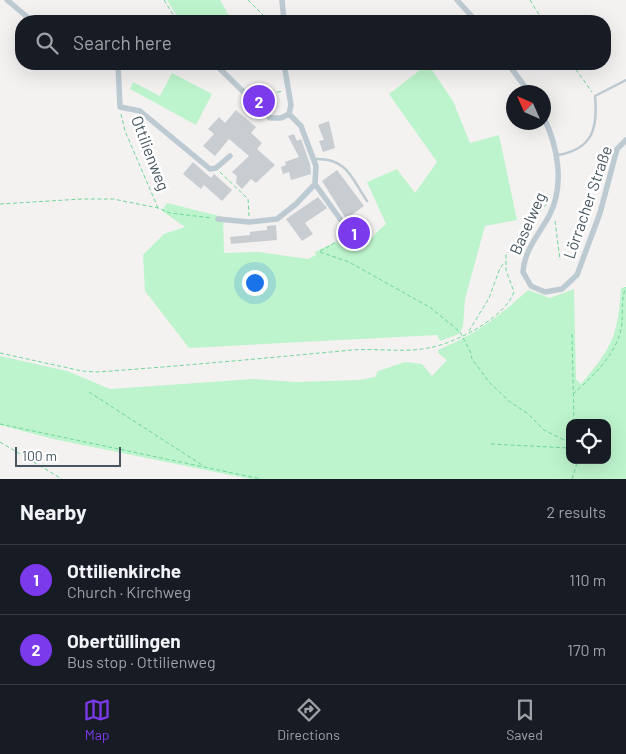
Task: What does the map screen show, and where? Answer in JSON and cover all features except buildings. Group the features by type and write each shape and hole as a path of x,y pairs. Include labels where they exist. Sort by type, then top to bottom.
{"street":[{"path":"7,0 25,15"},
{"path":"282,0 283,15"},
{"path":"457,0 471,15"},
{"path":"117,70 120,107 140,111 206,167 216,168 230,156"},
{"path":"221,70 270,118 276,120 289,114"},
{"path":"285,70 291,105 289,114"},
{"path":"512,70 524,85"},
{"path":"218,219 249,222 271,221 282,216 314,184 317,172 314,159 301,126 289,114"},
{"name":"Baselweg","path":"527,281 523,272 523,264 527,252 554,202 558,178 556,155 550,130"},
{"name":"Lörracher Straße","path":"527,281 537,289 554,291 570,284 577,275 600,213 617,149 626,140"},
{"path":"314,184 343,223"}],"lane":[{"path":"556,155 572,152 588,140 596,117 595,96 626,80"},
{"path":"314,159 328,159 341,164 367,201"}],"path":[{"path":"164,0 173,15"},
{"path":"248,0 263,15"},
{"path":"530,0 539,15"},
{"path":"576,70 595,96"},
{"path":"250,100 281,92"},
{"name":"Ottilienweg","path":"120,107 125,131 158,208"},
{"path":"216,168 248,199 249,222"},
{"path":"0,204 113,199 158,208 184,216 218,219"},
{"path":"469,332 489,298 509,249 546,203 554,202"},
{"path":"548,216 557,224 560,260"},
{"path":"340,238 358,245 364,228 356,219 350,220"},
{"path":"343,223 340,238 320,252 349,262 422,302 462,336 472,359 489,382 510,402 527,413 544,430 566,441"},
{"path":"0,353 82,371 97,372 360,350 427,349 469,332 496,315 511,300 514,292 505,262"},
{"path":"573,394 585,383 614,348 621,330 622,298 626,287"},
{"path":"572,334 574,419"},
{"path":"89,392 204,467"},
{"path":"0,424 261,479"},
{"path":"0,442 62,479"},
{"path":"491,444 566,448"},
{"path":"572,479 577,464"}],"green space":[{"path":"167,0 220,0 229,15 176,15"},
{"path":"420,70 432,70 453,101 470,143 499,135 517,220 485,226 465,299 463,327 459,334 440,341 437,335 189,348 145,291 143,255 164,234 185,227 162,211 167,203 223,217 224,253 259,252 308,259 316,255 315,252 336,242 346,246 360,247 386,224 367,182 397,169 415,193 437,162 389,94"},
{"path":"172,73 212,94 196,125 130,89 133,82 160,96"},
{"path":"626,287 626,479 250,479 53,439 0,425 0,356 67,371 110,389 254,379 295,382 360,380 375,377 378,371 405,362 422,364 432,376 447,360 438,353 438,350 464,338 486,324 528,290 550,298 574,289 576,379 581,384 600,360 612,340 620,304 621,288"}],"place":[{"name":"Obertüllingen","path":"259,101"},
{"name":"Ottilienkirche","path":"354,233"}]}
